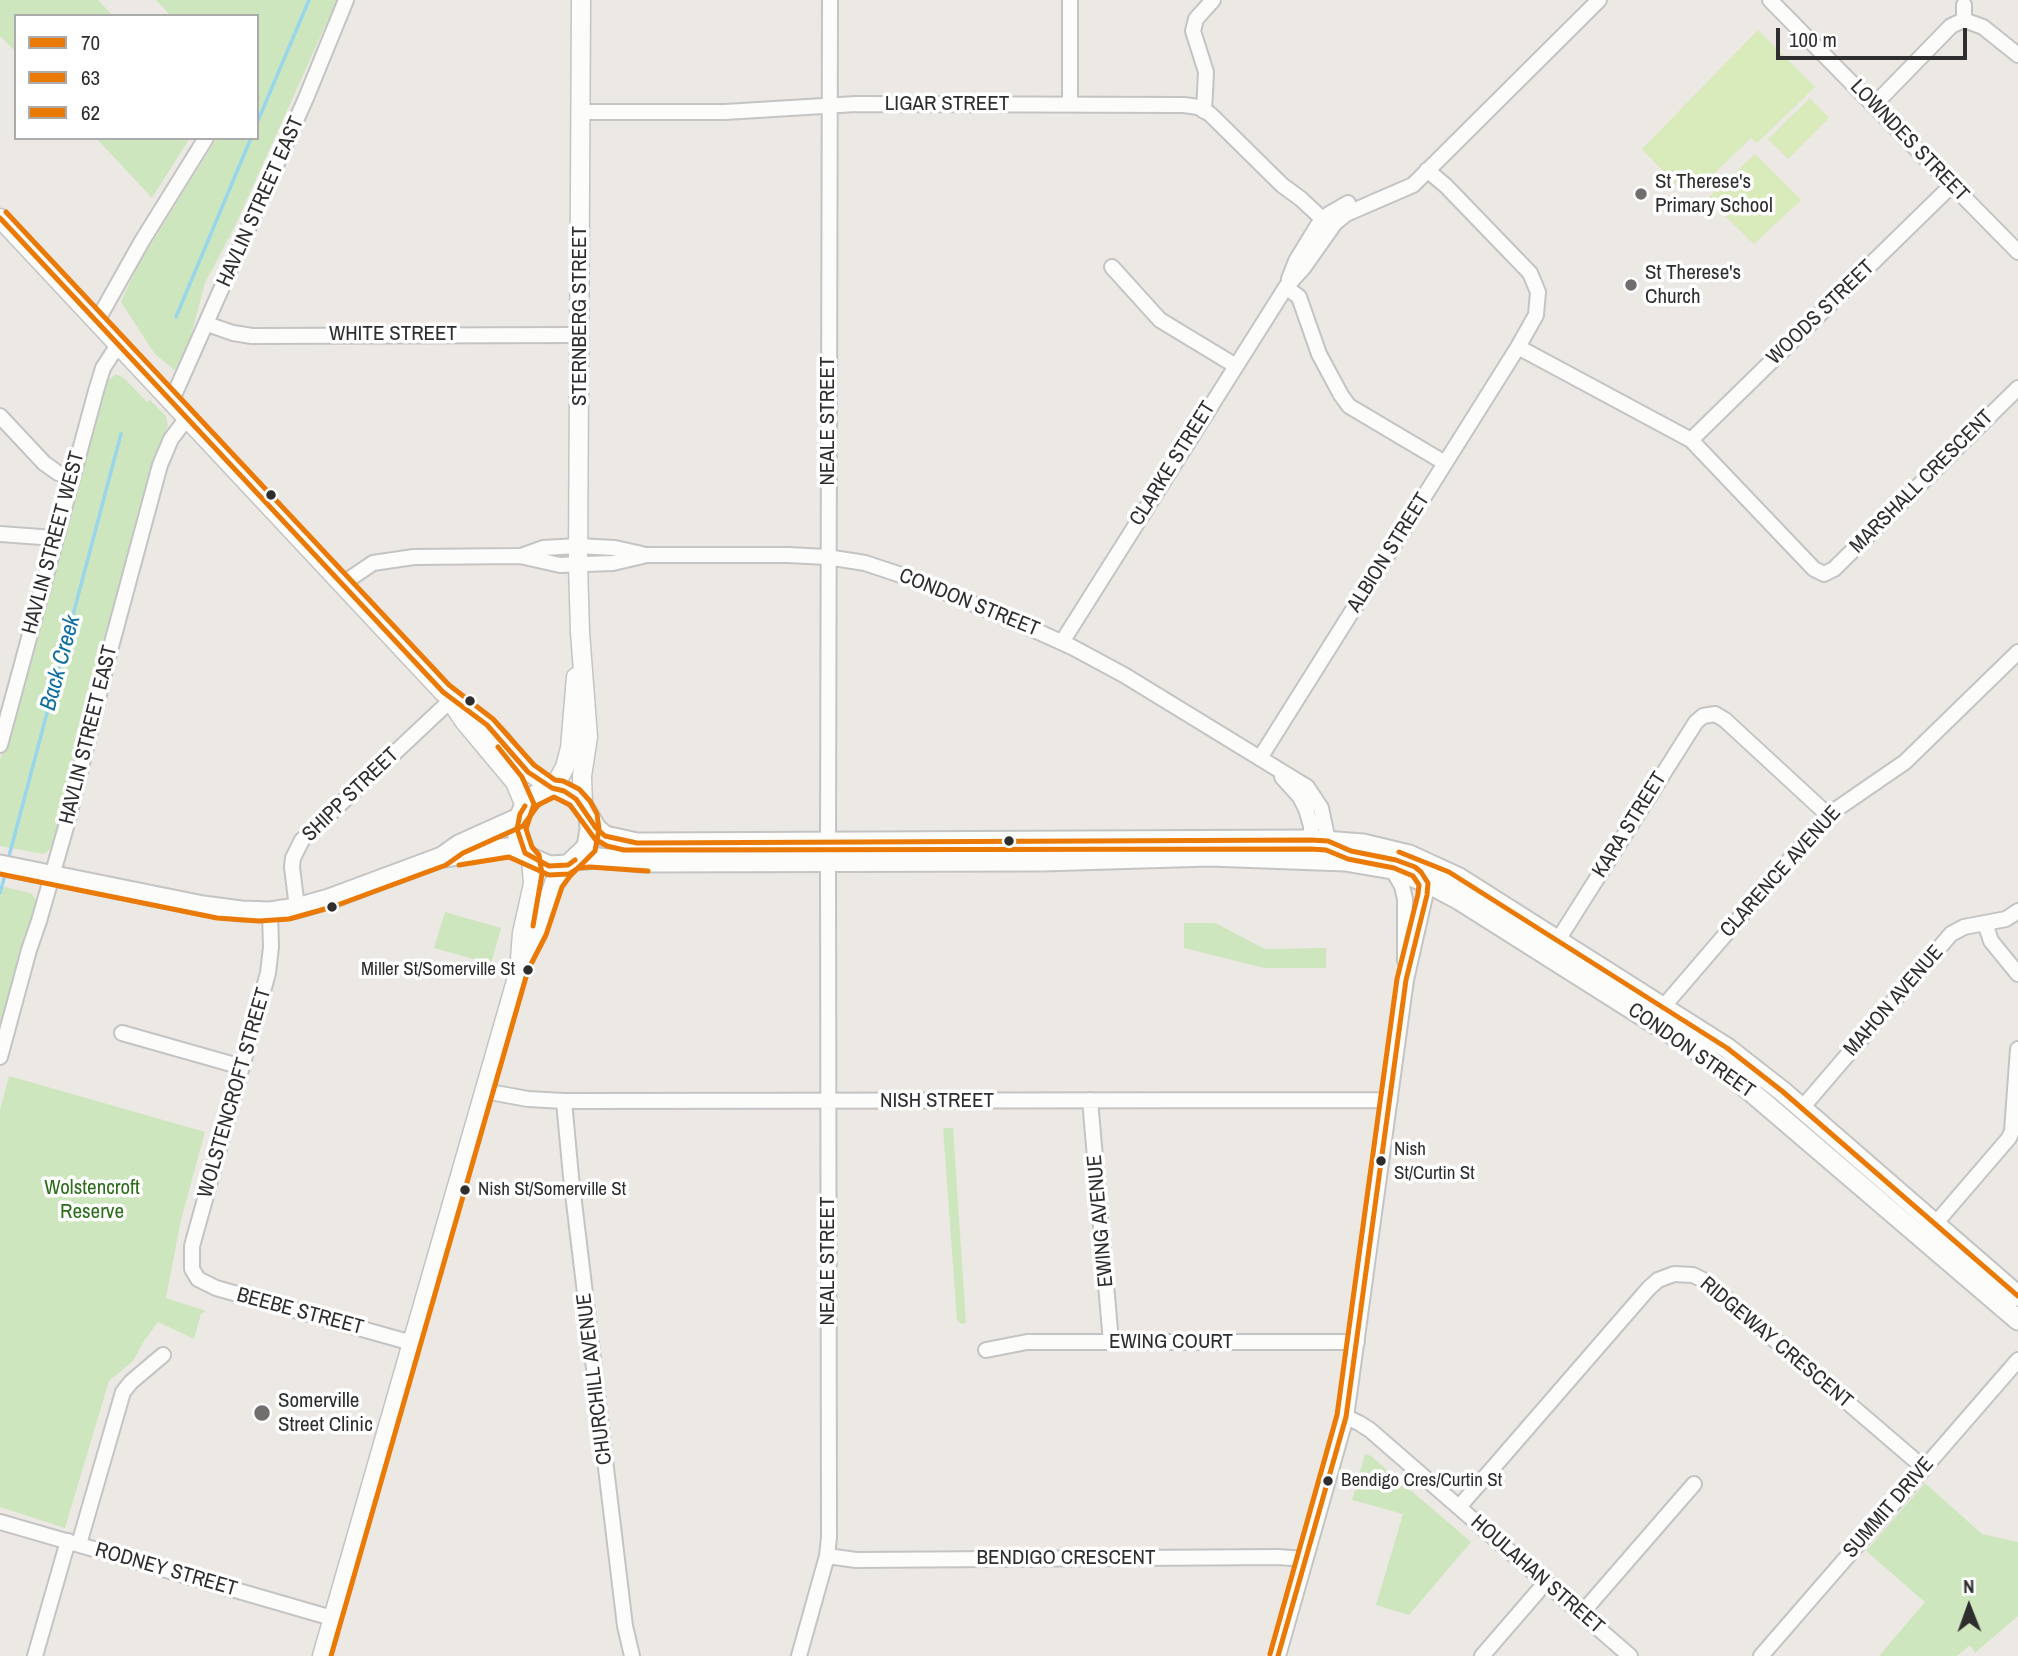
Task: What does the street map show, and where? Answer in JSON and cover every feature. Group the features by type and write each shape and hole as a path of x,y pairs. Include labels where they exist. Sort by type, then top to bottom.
{"main road":[{"path":"0,865 219,909 270,912 329,899 442,857 459,845 522,812 537,794 552,788 568,793 605,836 625,841 828,852"},
{"path":"571,863 584,851 589,841 586,811"},
{"path":"522,812 518,836 528,856"},
{"path":"442,857 509,848 549,866 598,858 641,862 828,852 1320,841 1411,865 1421,872 1428,883"},
{"name":"CONDON STREET","path":"1320,841 1381,847 1429,862 1558,940 1658,1014 1735,1078 1796,1115 1935,1224 2018,1296"},
{"name":"CONDON STREET","path":"828,852 1053,861 1210,856 1365,863 1392,869 1428,883 1658,1014"},
{"name":"CONDON STREET","path":"1796,1115 2018,1320"}],"street":[{"name":"HAVLIN STREET EAST","path":"171,402 346,0"},
{"name":"STERNBERG STREET","path":"581,0 578,565 580,632 589,737 582,776 586,811"},
{"name":"NEALE STREET","path":"799,1656 827,1556 829,1528 827,557 830,0"},
{"path":"1070,0 1070,104"},
{"path":"1213,0 1196,19 1193,31 1206,72 1204,111 1282,185 1296,208 1324,227"},
{"name":"CLARKE STREET","path":"1062,642 1286,287 1296,261 1324,227 1329,214 1427,170 1599,0"},
{"name":"LOWNDES STREET","path":"1770,0 2018,252"},
{"path":"1874,105 1964,13 2018,55"},
{"name":"LIGAR STREET","path":"580,112 725,111 830,105 1070,104 1173,104 1192,106 1204,111"},
{"path":"97,321 142,241 205,140"},
{"name":"ALBION STREET","path":"1259,758 1536,315 1539,300 1535,281 1525,267 1427,170"},
{"name":"WOODS STREET","path":"1691,440 1952,185"},
{"path":"0,218 451,700 464,721 515,782 522,812"},
{"path":"1112,267 1160,320 1236,366"},
{"path":"1286,287 1299,297 1318,354 1349,406 1445,464"},
{"name":"WHITE STREET","path":"207,324 252,336 580,335"},
{"name":"HAVLIN STREET WEST","path":"0,745 71,477 103,368 118,345"},
{"name":"MARSHALL CRESCENT","path":"1518,347 1691,440 1824,581 2018,388"},
{"path":"0,416 44,463 58,473 71,477"},
{"name":"HAVLIN STREET EAST","path":"0,1057 160,465 171,439 187,418"},
{"path":"0,534 55,538"},
{"name":"CONDON STREET","path":"520,556 543,548 578,546 615,548 647,555 827,557 865,564 916,580 1062,642 1112,668 1298,780 1314,794 1322,811 1320,841"},
{"name":"CONDON STREET","path":"342,584 369,565 394,558 520,556 560,565 578,565 613,564 647,555"},
{"name":"STERNBERG STREET","path":"552,788 565,767 570,748 580,632"},
{"name":"CLARENCE AVENUE","path":"1658,1014 1828,815 1905,762 2018,652"},
{"path":"1702,699 1706,715 1715,714 1725,720 1828,815"},
{"path":"451,700 487,725 524,768 552,788"},
{"name":"SHIPP STREET","path":"297,908 292,867 293,858 302,840 451,700"},
{"name":"KARA STREET","path":"1558,940 1696,722 1706,715"},
{"path":"520,967 522,933 533,884 528,856"},
{"path":"321,1656 520,967 538,932 554,883 571,863"},
{"path":"1392,869 1402,886 1405,899 1406,980"},
{"path":"1278,1656 1346,1418 1406,980 1428,883"},
{"name":"MAHON AVENUE","path":"1796,1115 1951,934 1964,927 2006,919 2018,911"},
{"name":"WOLSTENCROFT STREET","path":"193,1273 191,1252 268,973 271,947 270,912"},
{"path":"1985,923 1991,941 2018,974"},
{"path":"122,1033 242,1066"},
{"path":"1935,1224 2009,1138 2012,1131 2018,1049"},
{"name":"NISH STREET","path":"485,1091 519,1098 564,1101 1390,1100"},
{"name":"EWING AVENUE","path":"1090,1100 1111,1342"},
{"name":"CHURCHILL AVENUE","path":"564,1101 623,1612 632,1656"},
{"name":"BEEBE STREET","path":"193,1273 202,1283 216,1289 412,1343"},
{"name":"RIDGEWAY CRESCENT","path":"1459,1507 1649,1287 1674,1274 1693,1275 1707,1282 1924,1468"},
{"name":"EWING COURT","path":"986,1350 1027,1342 1357,1342"},
{"path":"35,1656 123,1392 163,1355"},
{"name":"SUMMIT DRIVE","path":"1761,1656 2018,1360"},
{"name":"HOULAHAN STREET","path":"1346,1418 1370,1430 1630,1656"},
{"path":"1582,1613 1694,1484"},
{"name":"RODNEY STREET","path":"0,1522 332,1618"},
{"name":"BENDIGO CRESCENT","path":"827,1556 856,1560 1306,1559"},
{"path":"1482,1656 1546,1582"}],"green space":[{"path":"0,0 98,0 111,14 14,14 14,50 0,36"},
{"path":"156,0 337,0 235,226 205,283 185,358 181,367 174,370 154,353 121,302 139,263 216,140 259,140 259,14 169,14"},
{"path":"1758,30 1815,87 1757,143 1751,138 1696,191 1683,192 1642,149"},
{"path":"1810,98 1829,118 1788,159 1768,139"},
{"path":"98,140 189,140 152,198"},
{"path":"1755,154 1801,200 1754,244 1707,199"},
{"path":"116,374 166,416 168,426 158,448 56,845 44,854 0,846 0,760 104,384"},
{"path":"0,886 31,893 39,901 23,944 0,1035"},
{"path":"445,912 501,928 491,964 434,948"},
{"path":"1184,923 1215,923 1265,949 1326,948 1326,968 1264,968 1184,948"},
{"name":"Wolstencroft Reserve","path":"9,1076 205,1132 181,1220 166,1298 206,1311 201,1314 194,1339 158,1322 133,1361 109,1381 65,1528 0,1507 0,1110"},
{"path":"943,1128 953,1128 966,1323 961,1324 957,1320"},
{"path":"1365,1454 1371,1456 1471,1542 1409,1615 1376,1605 1403,1514 1352,1500"},
{"path":"1925,1483 1982,1534 2018,1542 2018,1616 1975,1653 1970,1645 1957,1656 1879,1656 1925,1602 1866,1551"}],"waterway":[{"name":"Back Creek","path":"259,118 309,0"},
{"name":"Back Creek","path":"176,317 250,140"},
{"name":"Back Creek","path":"8,860 121,434"},
{"name":"Back Creek","path":"0,893 6,871"}],"transit line":[{"name":"62","path":"6,212 449,685 493,719 534,765 555,780 579,789 597,814 599,829 595,851 562,887 546,935 528,970 331,1656"},
{"name":"70","path":"0,218 443,692 487,725 528,772 552,788 564,791 576,799 596,828 605,836 637,843 1311,840 1328,841 1351,851 1396,860 1421,872 1428,883 1427,895 1406,980 1346,1417 1278,1656"},
{"name":"62","path":"498,747 522,777 534,804 526,829 532,847 539,855 542,874 533,926"},
{"name":"63","path":"0,874 217,918 259,921 289,919 332,907 446,865 463,853 523,826 538,805 554,797 570,805 595,839 607,846 624,850 1311,849 1326,850 1348,859 1394,868 1413,876 1419,885 1418,894 1397,979 1337,1415 1270,1654"},
{"name":"70","path":"525,806 517,829 525,853 549,866 568,865 575,860"},
{"name":"70","path":"1399,852 1449,872 1727,1048 1782,1091 2018,1296"},
{"name":"63","path":"459,865 509,857 549,875 569,874 578,868 590,867 648,871"}],"place":[{"name":"St Therese's Primary School","path":"1641,194"},
{"name":"St Therese's Church","path":"1631,285"},
{"name":"Miller St/Somerville St","path":"528,970"},
{"name":"Nish St/Curtin St","path":"1381,1161"},
{"name":"Nish St/Somerville St","path":"465,1190"},
{"name":"Somerville Street Clinic","path":"262,1413"},
{"name":"Bendigo Cres/Curtin St","path":"1328,1481"}]}
